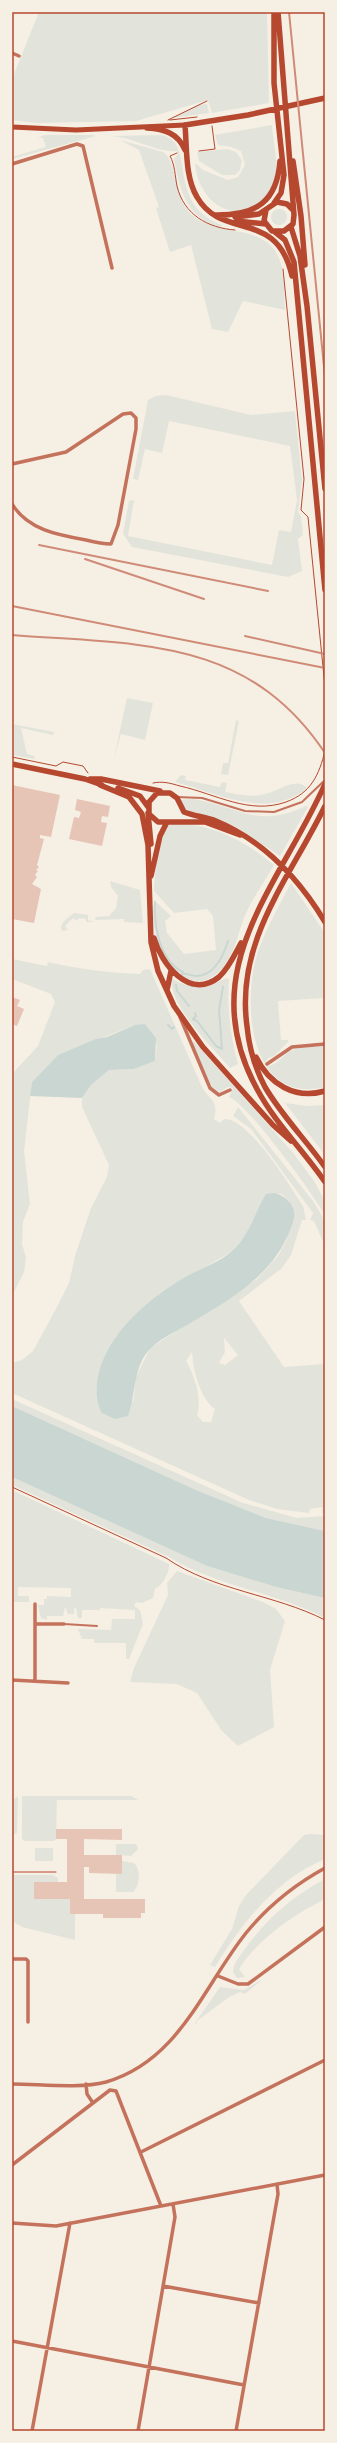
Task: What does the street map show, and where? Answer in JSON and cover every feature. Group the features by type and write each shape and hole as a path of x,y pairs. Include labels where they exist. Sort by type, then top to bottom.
{"main road":[{"path":"217,215 248,217 266,210 280,195 283,181 281,145 274,83 274,12"},
{"path":"275,232 284,231 291,226 294,218 278,12"},
{"path":"12,127 56,130 147,128 185,125 248,115 325,98"},
{"path":"185,125 191,181 196,196 207,209 217,215 232,223 259,230 276,242 288,262 295,293"},
{"path":"287,127 301,216 307,306 325,489"},
{"path":"147,128 172,134 182,143 188,156"},
{"path":"217,215 248,212 266,199 277,180 281,145"},
{"path":"274,203 284,203 294,213"},
{"path":"266,210 266,224"},
{"path":"217,215 234,221 266,224 285,240 292,255 325,590"},
{"path":"291,226 300,256 307,306"},
{"path":"12,764 85,779 136,794 143,799 155,821 205,822 240,835"},
{"path":"85,779 101,779 173,794 184,812 216,821 265,851 287,870 325,922"},
{"path":"100,784 126,795 138,806 143,817 149,862"},
{"path":"149,909 154,940 162,958 171,971 184,980 194,983 216,978 228,965 248,930 325,784"},
{"path":"164,792 153,796 148,808 151,835 149,862 149,909 153,952 167,992 180,1016 204,1047 272,1125 302,1151"},
{"path":"149,884 160,836 168,822 177,815 179,806"},
{"path":"325,806 262,924 250,956 245,985 246,1020 251,1054 265,1086 280,1110 325,1167"},
{"path":"248,930 241,952 235,983 234,1013 240,1046 251,1077 263,1099 325,1182"},
{"path":"167,992 171,971"},
{"path":"246,1020 254,1055 262,1069 272,1080 284,1088 295,1092 308,1094 325,1091"}],"street":[{"path":"12,53 19,56"},
{"path":"12,164 80,144 87,153 112,268"},
{"path":"12,464 66,452 123,414 131,413 136,418 134,441 118,524 112,543 106,544 65,536 30,523 12,504"},
{"path":"180,1016 210,1088 219,1095 230,1090"},
{"path":"267,1064 292,1047 325,1044"},
{"path":"35,1604 35,1681"},
{"path":"35,1624 64,1624"},
{"path":"12,1680 68,1682"},
{"path":"12,2084 86,2084 114,2079 134,2070 170,2042 189,2020 245,1934 266,1910 298,1884 325,1868"},
{"path":"218,1976 238,1984 248,1984 325,1927"},
{"path":"12,1959 26,1959 28,1962 28,2022"},
{"path":"141,2152 325,2060"},
{"path":"86,2084 88,2094 93,2104"},
{"path":"12,2165 110,2090 116,2091 161,2206"},
{"path":"12,2222 50,2226 70,2223 325,2175"},
{"path":"236,2431 278,2194 277,2184"},
{"path":"138,2431 175,2217 173,2204"},
{"path":"32,2431 70,2223"},
{"path":"163,2286 258,2303"},
{"path":"12,2341 244,2385"}],"lane":[{"path":"173,794 181,797 202,798 245,811 274,812 302,802 325,780"},
{"path":"64,1624 97,1626"}],"path":[{"path":"168,120 207,101"},
{"path":"162,120 200,116"},
{"path":"199,151 215,149 212,125"},
{"path":"177,153 170,156 178,188 189,210 199,220 211,226 240,231"},
{"path":"282,266 304,479 301,510 308,517 325,687"},
{"path":"149,783 169,783 239,804 269,806 290,800 306,791 316,779 325,751"},
{"path":"12,757 56,766 63,762 81,765 88,773"},
{"path":"12,1487 166,1558 186,1571 228,1587 296,1608 325,1620"},
{"path":"12,1872 56,1872"}],"shaded area":[{"path":"39,12 267,12 269,103 212,113 208,100 136,121 37,123 12,120 12,79"},
{"path":"207,104 209,113 172,118 198,105"},
{"path":"272,125 276,154 276,176 274,183 265,198 254,207 242,211 229,210 217,204 206,194 199,180 195,163 203,170 228,180 238,177 245,165 241,151 231,147 218,145 215,135"},
{"path":"44,135 96,136 12,159 12,157 46,147 43,138 38,138"},
{"path":"160,135 171,139 178,148 187,188 193,203 204,215 222,225 221,227 209,223 200,217 192,210 187,202 182,192 174,159 178,154 177,151 161,150 128,139 111,136"},
{"path":"120,140 163,152 168,156 184,205 189,212 199,220 224,229 250,234 262,239 272,247 281,264 284,284 285,310 243,301 228,332 212,329 191,245 170,252 156,208 159,207 139,150"},
{"path":"227,149 236,152 242,160 240,170 235,175 222,175 199,161 197,152"},
{"path":"276,209 282,209 287,214 285,223 282,225 276,225 271,220 271,214"},
{"path":"166,395 251,415 295,411 302,481 298,512 301,516 303,535 298,539 302,571 288,577 132,547 123,534 129,501 134,500 128,536 272,565 279,530 291,532 297,500 290,446 169,421 162,453 145,449 138,480 133,479 148,400 156,396"},
{"path":"127,698 153,703 145,740 121,734 114,758"},
{"path":"236,720 239,721 228,775 221,774 223,763 228,763"},
{"path":"12,724 54,732 53,735 21,728 27,754 34,756 35,759 12,755"},
{"path":"181,775 186,776 185,780 220,787 222,782 227,783 225,792 256,796 297,783 307,788 292,798 276,803 259,804 242,802 175,782"},
{"path":"194,799 261,816 274,816 289,813 306,806 308,807 280,856 236,827 186,810 180,800"},
{"path":"177,824 204,827 229,836 252,849 274,865 246,913 233,951 225,965 220,971 206,980 192,980 179,974 169,962 160,947 155,931 153,915 155,901 171,916 165,921 167,933 184,954 216,950 213,916 207,909 174,913 154,891 159,846 165,830 169,825"},
{"path":"110,881 140,890 143,923 124,922 124,919 95,920 96,917 109,916 116,908 118,896 111,887"},
{"path":"291,883 325,933 325,998 278,1001 281,1040 288,1040 288,1042 274,1056 268,1058 265,1063 259,1052 253,1031 251,987 254,966 265,934"},
{"path":"74,913 88,915 88,920 94,922 86,922 86,919 78,918 78,921 73,918 65,926 68,930 62,931 61,928 63,922"},
{"path":"12,959 47,966 48,962 82,969 117,973 140,974 143,970 150,969 202,1087 215,1104 214,1119 220,1123 224,1119 234,1122 245,1129 257,1141 279,1169 303,1206 306,1220 302,1220 291,1255 281,1269 239,1301 284,1367 325,1364 325,1512 322,1513 323,1507 310,1509 309,1513 277,1509 249,1500 12,1393 12,1363 22,1360 33,1351 58,1305 69,1283 75,1256 91,1208 107,1177 109,1165 82,1107 82,1098 91,1085 109,1070 134,1069 155,1061 157,1045 135,1025 58,1055 32,1082 24,1151 30,1204 23,1222 22,1244 26,1258 24,1272 12,1296 12,1074 38,1046 55,1002 51,994 12,979","holes":["275,1193 283,1195 289,1201 287,1239 278,1256 257,1279 150,1348 136,1377 133,1403 115,1337 137,1314 169,1288 231,1252 248,1233","224,1338 238,1355 225,1365 219,1363 225,1352","192,1352 198,1384 205,1398 215,1409 211,1422 203,1422 197,1415 199,1409 197,1387 186,1361"]},
{"path":"226,978 229,979 228,1000 230,1022 238,1064 230,1068 184,1014 173,990 172,979 186,985 199,987 219,982"},
{"path":"145,1024 156,1038 155,1061 134,1069 109,1070 91,1085 82,1098 30,1096 32,1082 58,1055 135,1025"},
{"path":"194,1041 294,1154 314,1181 325,1201 325,1215 308,1189 265,1132 238,1103 229,1097 233,1088 228,1087 220,1092 212,1087 192,1044"},
{"path":"325,1046 325,1087 301,1089 283,1082 269,1070 266,1065 268,1066 274,1064 294,1049"},
{"path":"285,1103 307,1106 325,1105 325,1155"},
{"path":"238,1107 313,1201 325,1221 325,1246 314,1221 310,1220 313,1213 251,1129 233,1116"},
{"path":"275,1193 288,1200 294,1212 293,1222 276,1257 264,1271 236,1295 164,1338 151,1348 145,1355 138,1371 128,1416 115,1419 102,1413 98,1403 97,1393 99,1372 105,1356 122,1329 159,1294 187,1276 216,1262 232,1251 248,1231 266,1194"},
{"path":"12,1399 243,1503 297,1518 325,1516 325,1531 266,1518 196,1490 12,1406"},
{"path":"12,1406 196,1490 266,1518 325,1531 325,1598 276,1587 207,1566 12,1477"},
{"path":"12,1477 207,1566 276,1587 325,1598 325,1618 306,1609 207,1576 12,1485"},
{"path":"12,1490 169,1564 167,1575 155,1589 153,1598 142,1603 136,1602 134,1606 140,1610 143,1624 129,1659 126,1659 126,1643 94,1643 94,1639 82,1639 78,1629 111,1630 112,1619 135,1619 135,1610 100,1608 100,1610 82,1610 82,1618 78,1618 76,1608 74,1608 74,1614 68,1614 65,1607 63,1616 47,1616 47,1620 41,1618 38,1605 44,1605 44,1599 47,1599 47,1596 71,1597 71,1588 18,1587 18,1596 29,1596 29,1602 12,1602"},
{"path":"177,1571 263,1602 276,1609 285,1621 270,1670 274,1727 238,1746 222,1731 197,1693 177,1684 130,1682 134,1668 168,1595 167,1583"},
{"path":"18,1796 17,1833 13,1835 13,1800"},
{"path":"22,1796 131,1796 138,1800 57,1800 56,1839 54,1841 24,1841 22,1839"},
{"path":"304,1835 325,1835 325,1859 291,1878 261,1904 236,1935 215,1967 210,1965 232,1929 239,1906 246,1895"},
{"path":"116,1844 136,1844 138,1849 131,1856 116,1855"},
{"path":"35,1848 53,1848 53,1861 35,1861"},
{"path":"122,1861 134,1863 138,1869 139,1878 137,1886 133,1892 116,1892 116,1874"},
{"path":"12,1875 53,1875 58,1878 58,1882 34,1883 34,1899 70,1899 70,1913 75,1914 75,1940 22,1927 12,1921"},
{"path":"325,1879 325,1899 301,1912 266,1938 239,1969 245,1977 237,1978 233,1972 235,1964 259,1930 290,1902"},
{"path":"263,1979 245,1994 240,1992 229,1997 197,2021 197,2024 195,2023 220,1987 244,1990"}],"building":[{"path":"12,785 60,795 51,837 40,835 40,838 44,839 37,865 39,867 36,870 38,871 35,875 37,877 32,884 41,889 34,923 12,919"},
{"path":"77,799 110,806 108,817 102,816 101,822 107,823 102,846 69,839 74,817 79,818 81,812 75,810"},
{"path":"12,997 20,1000 17,1006 24,1009 17,1026 12,1024"},
{"path":"56,1829 122,1829 122,1840 84,1839 84,1855 122,1855 122,1874 89,1873 89,1867 84,1867 84,1899 145,1899 145,1913 141,1913 141,1918 103,1918 103,1914 70,1914 70,1899 34,1899 34,1882 67,1882 67,1839 56,1839"}],"waterway":[{"path":"155,902 157,932 163,951 175,967 183,972"},
{"path":"182,974 197,976 209,972 218,963 228,941"},
{"path":"176,985 177,991 189,1006"},
{"path":"195,1013 196,1016 193,1019 197,1021 216,1046 222,1049 219,1010 223,987"},
{"path":"168,1025 172,1029 174,1027"}],"railway":[{"path":"289,12 325,377"},
{"path":"39,545 268,591"},
{"path":"85,559 204,599"},
{"path":"12,606 325,668"},
{"path":"12,635 103,641 145,646 186,654 225,667 261,687 294,715 325,753"},
{"path":"245,636 325,654"}]}
